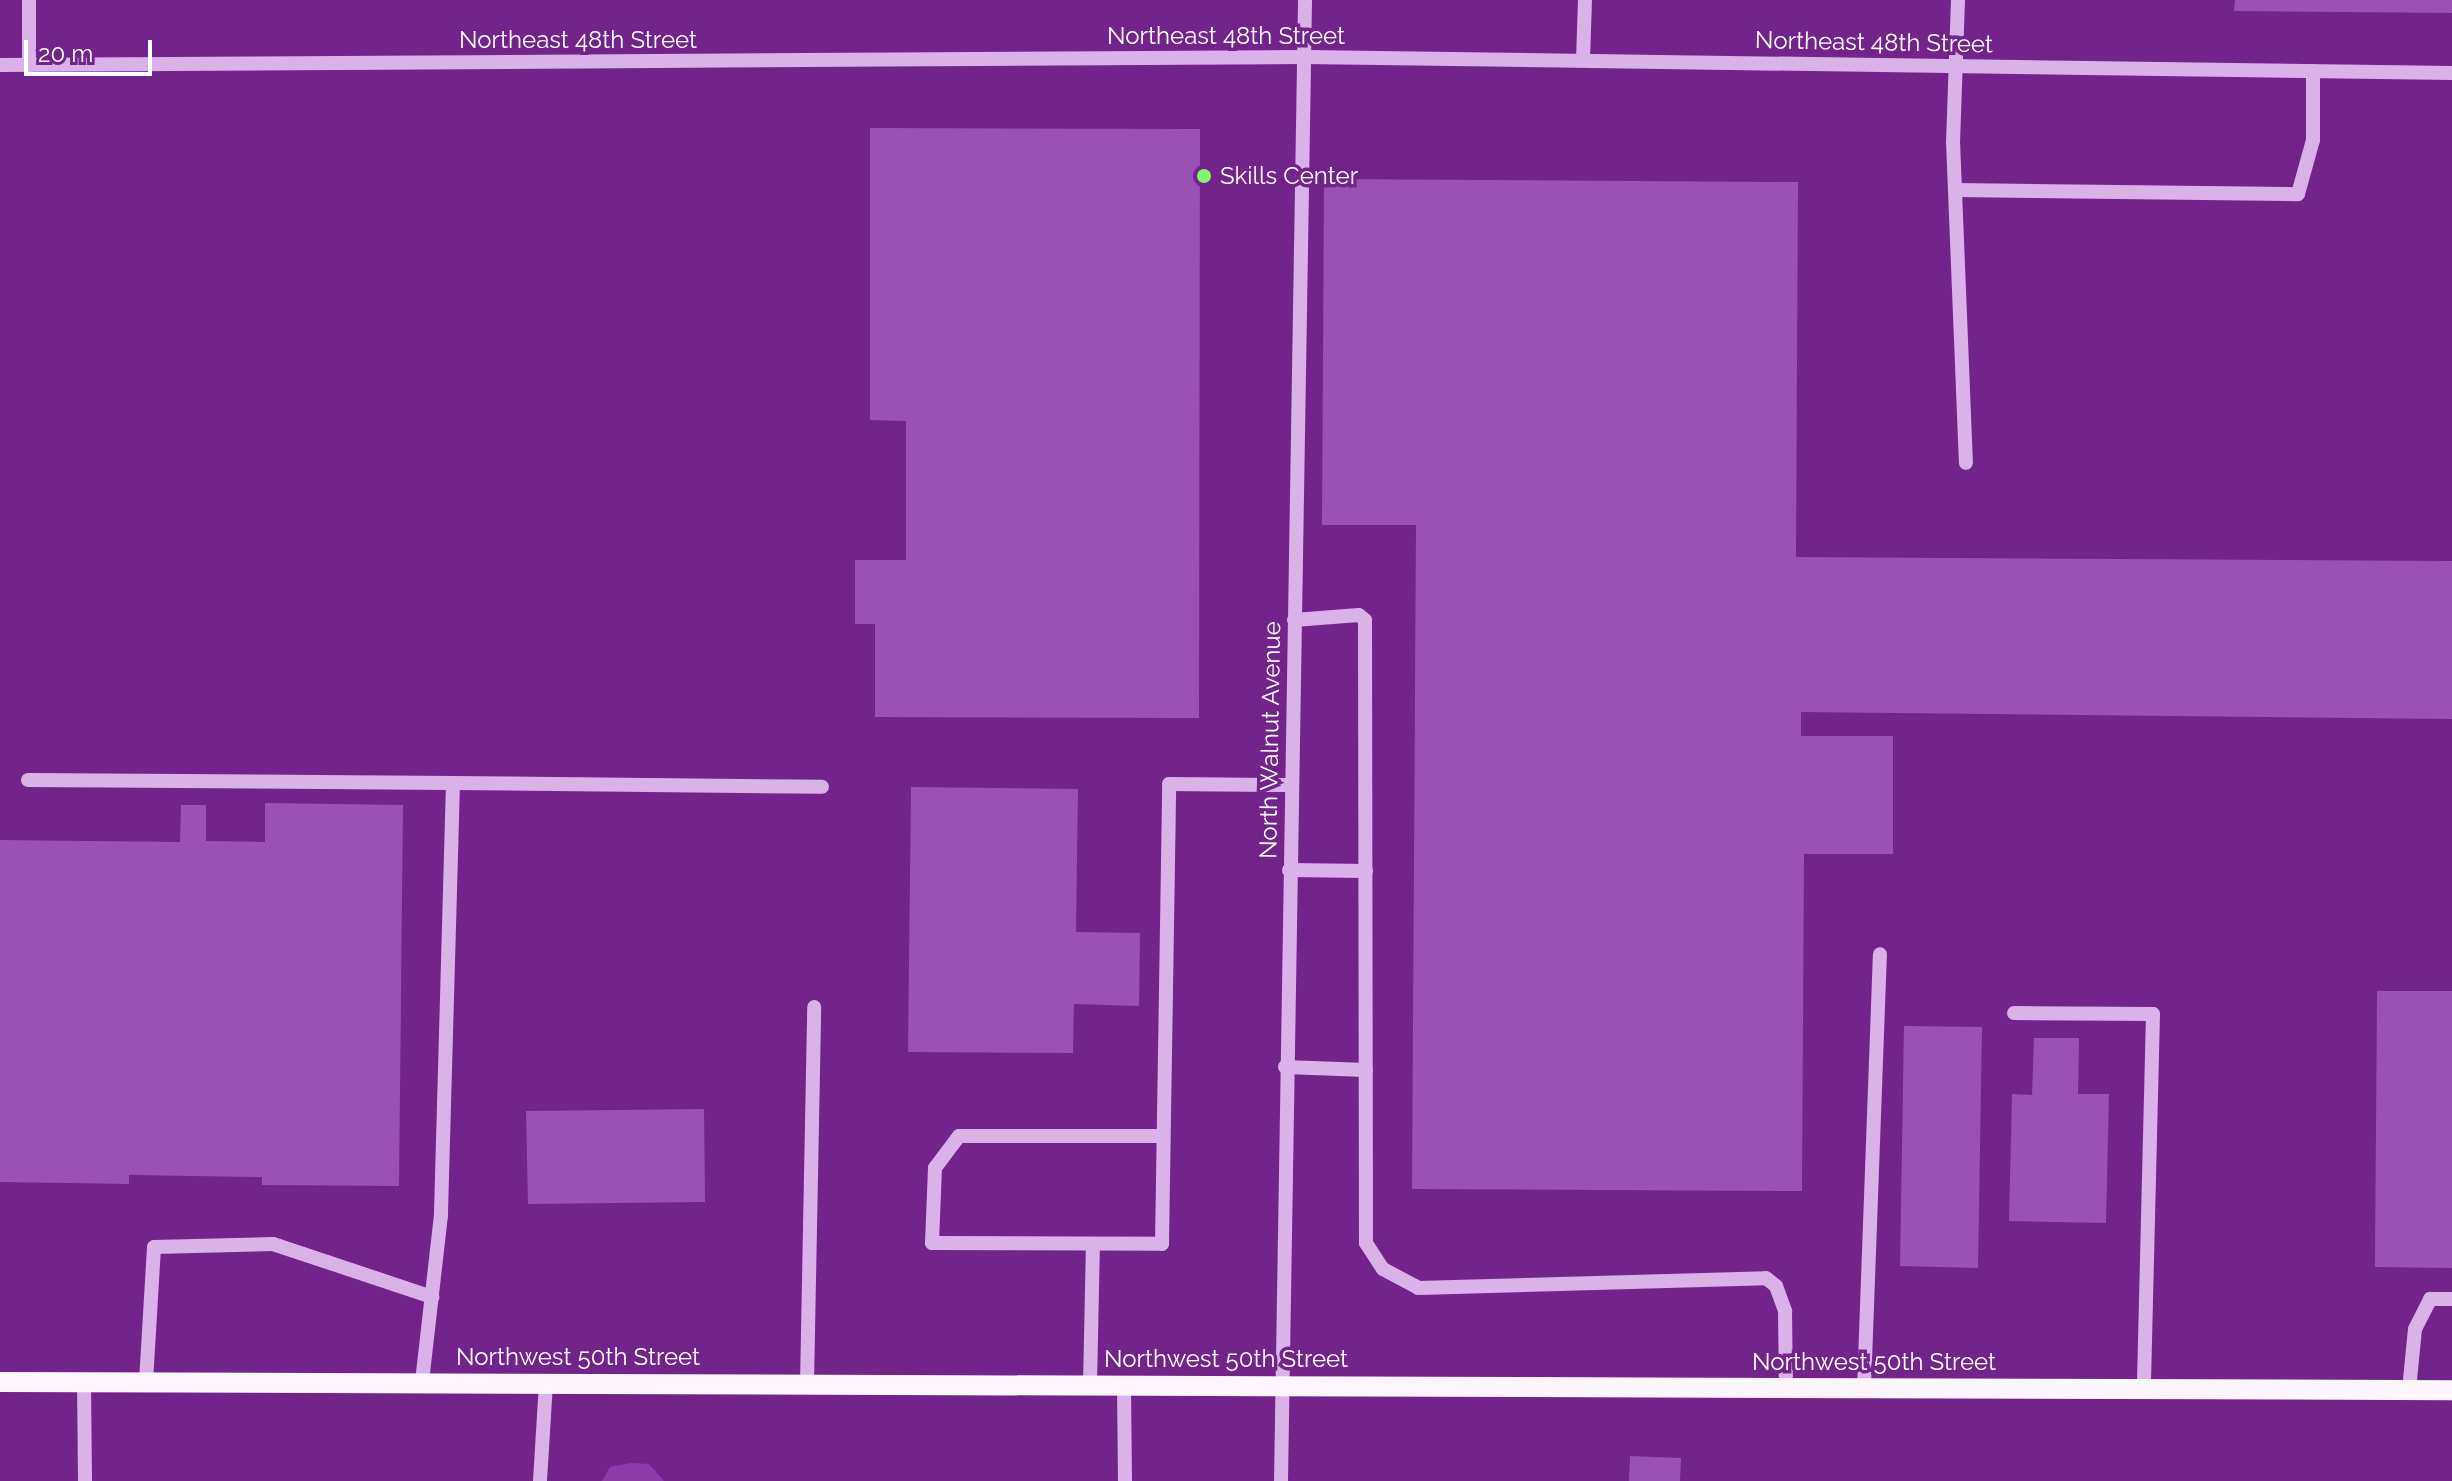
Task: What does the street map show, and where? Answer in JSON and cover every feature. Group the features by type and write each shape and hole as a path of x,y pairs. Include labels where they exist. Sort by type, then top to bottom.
{"main road":[{"name":"Northwest 50th Street","path":"0,1382 2452,1390"}],"street":[{"path":"29,0 29,65"},
{"name":"North Walnut Avenue","path":"1281,1481 1279,1386 1305,0"},
{"path":"1583,60 1585,0"},
{"path":"1958,0 1953,65 1966,463"},
{"name":"Northeast 48th Street","path":"0,65 1305,57 2452,73"},
{"path":"1956,190 2298,194 2313,140 2313,71"},
{"path":"1294,620 1359,615 1365,620 1366,1243 1383,1269 1418,1288 1766,1278 1776,1286 1785,1311 1786,1388"},
{"path":"28,780 822,787"},
{"path":"422,1383 441,1215 453,783"},
{"path":"1163,1136 959,1136 935,1168 932,1243 1162,1244 1169,784 1291,785"},
{"path":"1289,870 1366,871"},
{"path":"1864,1388 1880,954"},
{"path":"807,1384 814,1007"},
{"path":"2014,1013 2153,1014 2144,1389"},
{"path":"1285,1067 1366,1070"},
{"path":"146,1382 154,1247 273,1244 432,1297"},
{"path":"1090,1385 1093,1244"},
{"path":"2409,1390 2420,1319 2430,1299 2452,1299"},
{"path":"84,1382 85,1481"},
{"path":"540,1481 546,1383"},
{"path":"1124,1385 1125,1481"}],"shaded area":[{"path":"630,1463 649,1464 664,1481 602,1481 610,1467"}],"building":[{"path":"2235,0 2452,0 2452,13 2234,11"},
{"path":"870,128 1200,129 1199,718 875,717 875,624 855,624 855,560 906,560 906,421 870,420"},
{"path":"1324,179 1798,182 1796,557 2452,561 2452,719 1801,712 1801,736 1893,736 1893,854 1804,854 1802,1191 1412,1189 1416,525 1322,525"},
{"path":"911,787 1078,789 1076,932 1140,933 1139,1006 1074,1004 1073,1053 908,1052"},
{"path":"265,803 403,805 399,1186 262,1185 262,1177 129,1175 129,1184 0,1182 0,840 180,842 181,805 206,805 206,841 265,842"},
{"path":"2377,991 2452,991 2452,1268 2375,1267"},
{"path":"1904,1026 1982,1027 1978,1268 1900,1266"},
{"path":"2034,1038 2079,1038 2078,1094 2109,1094 2106,1223 2009,1221 2012,1094 2032,1095"},
{"path":"704,1109 705,1202 528,1204 526,1111"},
{"path":"1630,1456 1681,1458 1680,1481 1629,1481"}],"place":[{"name":"Skills Center","path":"1204,176"}]}
